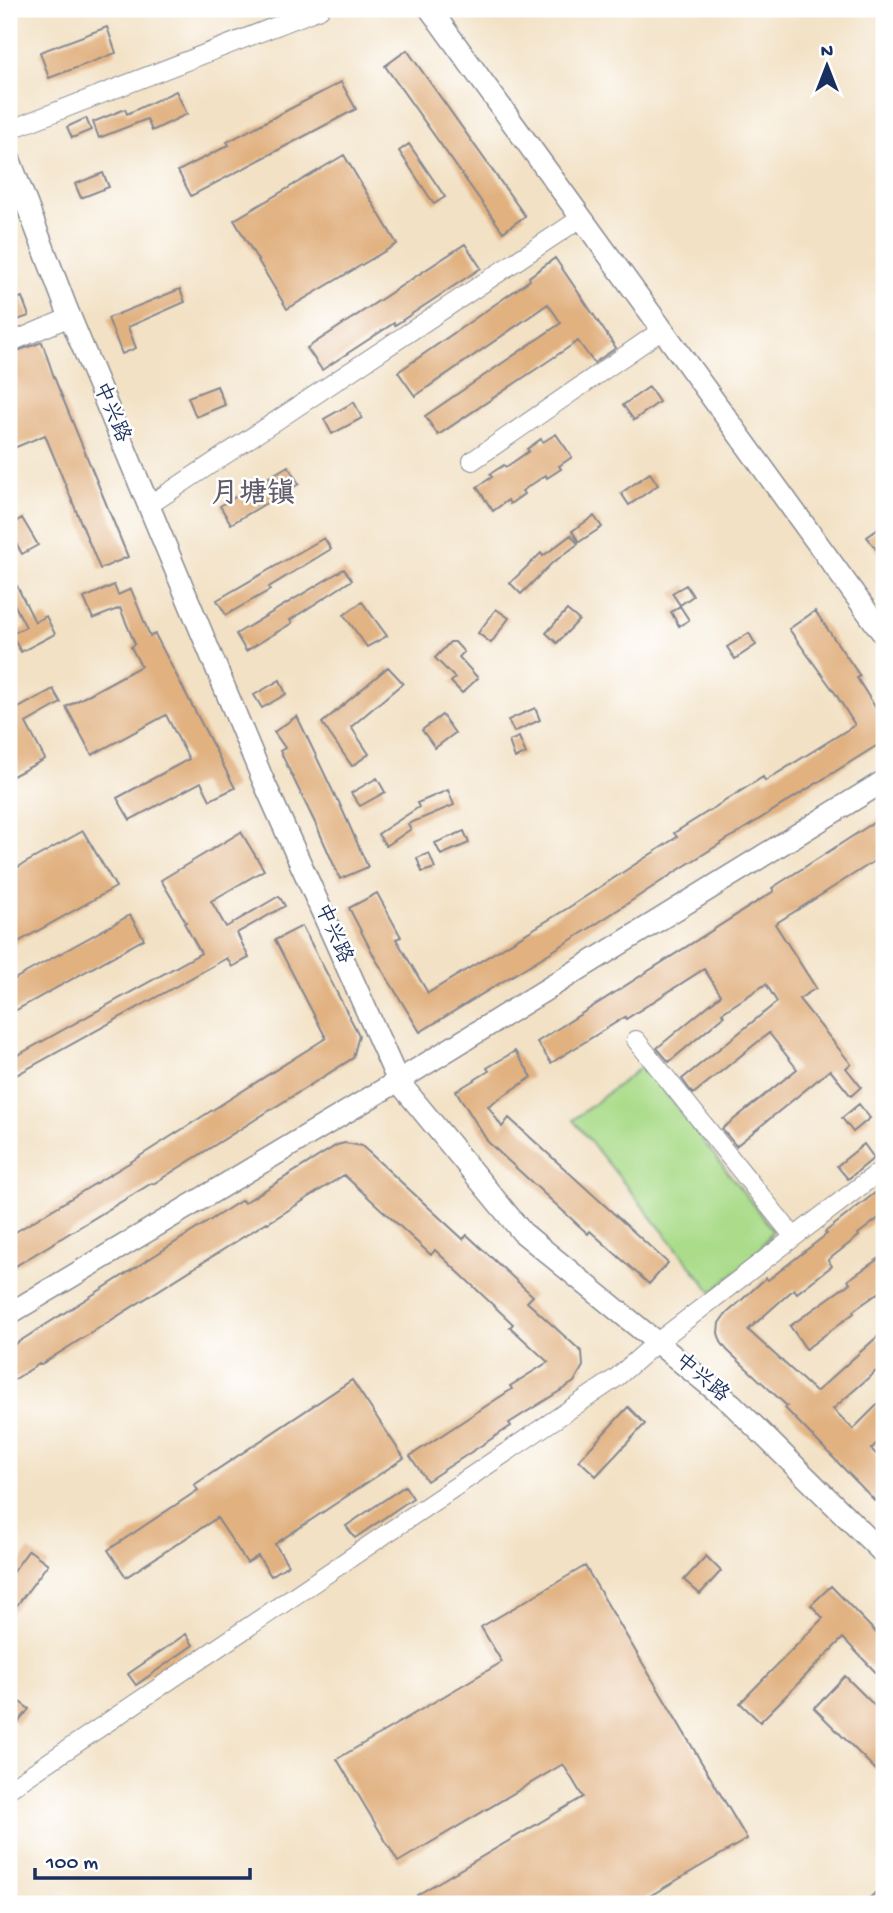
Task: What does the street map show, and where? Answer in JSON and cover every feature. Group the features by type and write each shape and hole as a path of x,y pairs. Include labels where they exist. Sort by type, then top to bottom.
{"main road":[{"path":"430,9 884,635"},
{"name":"中兴路","path":"9,158 70,317 263,780 398,1081 522,1232 732,1404 884,1554"},
{"path":"9,1314 398,1081 884,780"}],"street":[{"path":"9,130 320,9"},
{"path":"148,506 581,218"},
{"path":"9,343 70,317"},
{"path":"472,461 662,330"},
{"path":"636,1040 794,1237"},
{"path":"9,1789 615,1378 656,1343 884,1168"}],"green space":[{"path":"644,1065 773,1230 757,1254 712,1292 573,1120"}],"building":[{"path":"107,27 116,53 49,78 40,52"},
{"path":"407,50 525,216 503,232 385,66"},
{"path":"341,82 356,109 191,196 178,171"},
{"path":"176,91 187,114 152,131 147,119 99,138 93,122 125,109 127,114"},
{"path":"86,118 91,130 72,138 67,127"},
{"path":"409,144 445,197 434,204 399,151"},
{"path":"344,155 397,244 287,309 234,220"},
{"path":"103,173 109,187 81,198 75,184"},
{"path":"465,244 481,268 322,370 307,348"},
{"path":"555,258 616,348 594,363 578,341 438,435 425,416 561,323 548,304 415,396 398,372 530,280 529,277"},
{"path":"180,289 185,302 128,327 136,348 122,354 108,318"},
{"path":"22,297 29,316 9,323 9,302"},
{"path":"42,342 128,557 100,569 45,435 9,450 9,354"},
{"path":"217,386 225,405 196,417 188,397"},
{"path":"649,387 659,402 634,420 623,405"},
{"path":"354,402 362,418 332,434 324,419"},
{"path":"556,434 572,457 559,466 561,469 547,478 546,475 522,491 524,494 510,504 508,500 493,511 477,487 492,477 490,474 504,465 506,467 541,439 543,442"},
{"path":"288,466 299,484 231,524 220,506"},
{"path":"650,473 658,485 629,505 621,493"},
{"path":"594,516 602,527 579,542 572,531"},
{"path":"22,518 38,545 22,554 9,526"},
{"path":"884,525 884,560 867,537"},
{"path":"571,535 578,544 551,564 521,594 510,583 541,553 543,556"},
{"path":"324,538 331,549 269,587 270,590 226,615 217,600"},
{"path":"344,569 352,580 290,620 292,623 246,651 236,634"},
{"path":"114,585 118,595 131,589 150,636 155,634 235,788 210,800 201,782 130,820 117,798 189,759 166,715 92,755 66,707 141,666 131,647 135,644 120,608 93,619 84,598"},
{"path":"686,585 693,596 680,605 672,593"},
{"path":"17,586 35,622 46,616 55,634 21,652 11,634 26,627 9,594 9,591"},
{"path":"362,602 387,636 367,647 344,615"},
{"path":"680,606 689,620 679,626 671,612"},
{"path":"496,609 509,618 491,643 478,633"},
{"path":"567,610 579,620 557,643 546,633"},
{"path":"815,611 860,676 857,678 884,721 884,741 587,930 420,1032 375,958 349,908 377,893 401,937 396,939 428,993 568,908 677,837 674,833 763,777 765,781 855,725 789,629"},
{"path":"749,633 756,645 735,659 727,647"},
{"path":"450,642 455,642 464,652 459,657 478,678 462,693 451,682 455,678 435,658"},
{"path":"388,667 403,683 351,727 369,754 352,766 322,723"},
{"path":"280,680 286,694 262,708 254,695"},
{"path":"53,689 61,703 26,723 45,759 9,778 9,713"},
{"path":"535,708 540,720 514,732 508,720"},
{"path":"442,715 455,733 435,748 422,730"},
{"path":"297,716 368,867 340,879 280,751 285,748 274,732"},
{"path":"519,737 526,754 515,758 509,741"},
{"path":"377,778 385,792 360,806 351,793"},
{"path":"448,790 454,805 408,824 411,829 386,846 378,834 419,807 417,803"},
{"path":"884,816 884,855 775,924 816,988 799,999 851,1064 846,1068 861,1087 851,1096 830,1070 736,1146 722,1129 797,1069 769,1033 693,1094 682,1079 777,1002 766,984 722,1013 724,1016 669,1062 657,1048 721,995 704,969 551,1063 537,1042 774,891 772,888"},
{"path":"83,831 116,887 9,947 9,872"},
{"path":"464,831 469,843 441,855 435,843"},
{"path":"241,832 264,870 211,901 226,927 279,896 285,906 237,933 249,958 232,967 227,958 9,1079 9,1060 201,953 161,880"},
{"path":"429,853 435,868 422,872 417,858"},
{"path":"130,915 144,939 9,1014 9,982"},
{"path":"302,926 359,1035 353,1058 153,1184 9,1270 9,1236 326,1038 275,940"},
{"path":"515,1051 532,1077 488,1106 502,1127 509,1118 668,1263 649,1284 590,1231 588,1234 488,1142 456,1091"},
{"path":"859,1104 870,1118 853,1132 842,1118"},
{"path":"345,1143 362,1146 463,1239 467,1235 533,1296 527,1302 582,1352 583,1366 574,1382 509,1423 511,1426 427,1481 410,1456 548,1362 510,1327 513,1324 435,1250 431,1255 344,1175 9,1383 9,1348 242,1200 244,1203 337,1145"},
{"path":"864,1144 874,1158 848,1179 837,1166"},
{"path":"884,1186 884,1214 828,1260 832,1266 797,1293 794,1289 748,1330 816,1392 877,1337 884,1344 884,1364 833,1409 853,1429 884,1398 884,1436 871,1449 884,1462 884,1510 785,1408 787,1406 727,1350 718,1333 719,1323 724,1316 766,1278 768,1280 827,1234 825,1232"},
{"path":"884,1255 884,1289 806,1349 790,1326"},
{"path":"352,1380 404,1458 275,1544 288,1565 271,1576 258,1556 247,1563 217,1518 126,1577 108,1550 198,1490 194,1485"},
{"path":"628,1407 645,1424 596,1476 579,1460"},
{"path":"405,1486 413,1498 355,1538 346,1526"},
{"path":"29,1550 48,1564 9,1616 9,1577"},
{"path":"706,1556 721,1571 700,1594 684,1580"},
{"path":"585,1566 747,1839 636,1904 423,1904 417,1895 583,1797 563,1764 398,1862 337,1759 502,1662 481,1627"},
{"path":"831,1586 884,1641 884,1681 843,1638 760,1722 740,1703 823,1618 811,1605"},
{"path":"186,1634 193,1645 136,1685 128,1674"},
{"path":"845,1676 884,1715 884,1778 814,1708"},
{"path":"9,1694 29,1709 17,1724 9,1717"},
{"path":"884,1885 884,1904 863,1904"}],"district":[{"name":"月塘镇","path":"253,495"}]}
